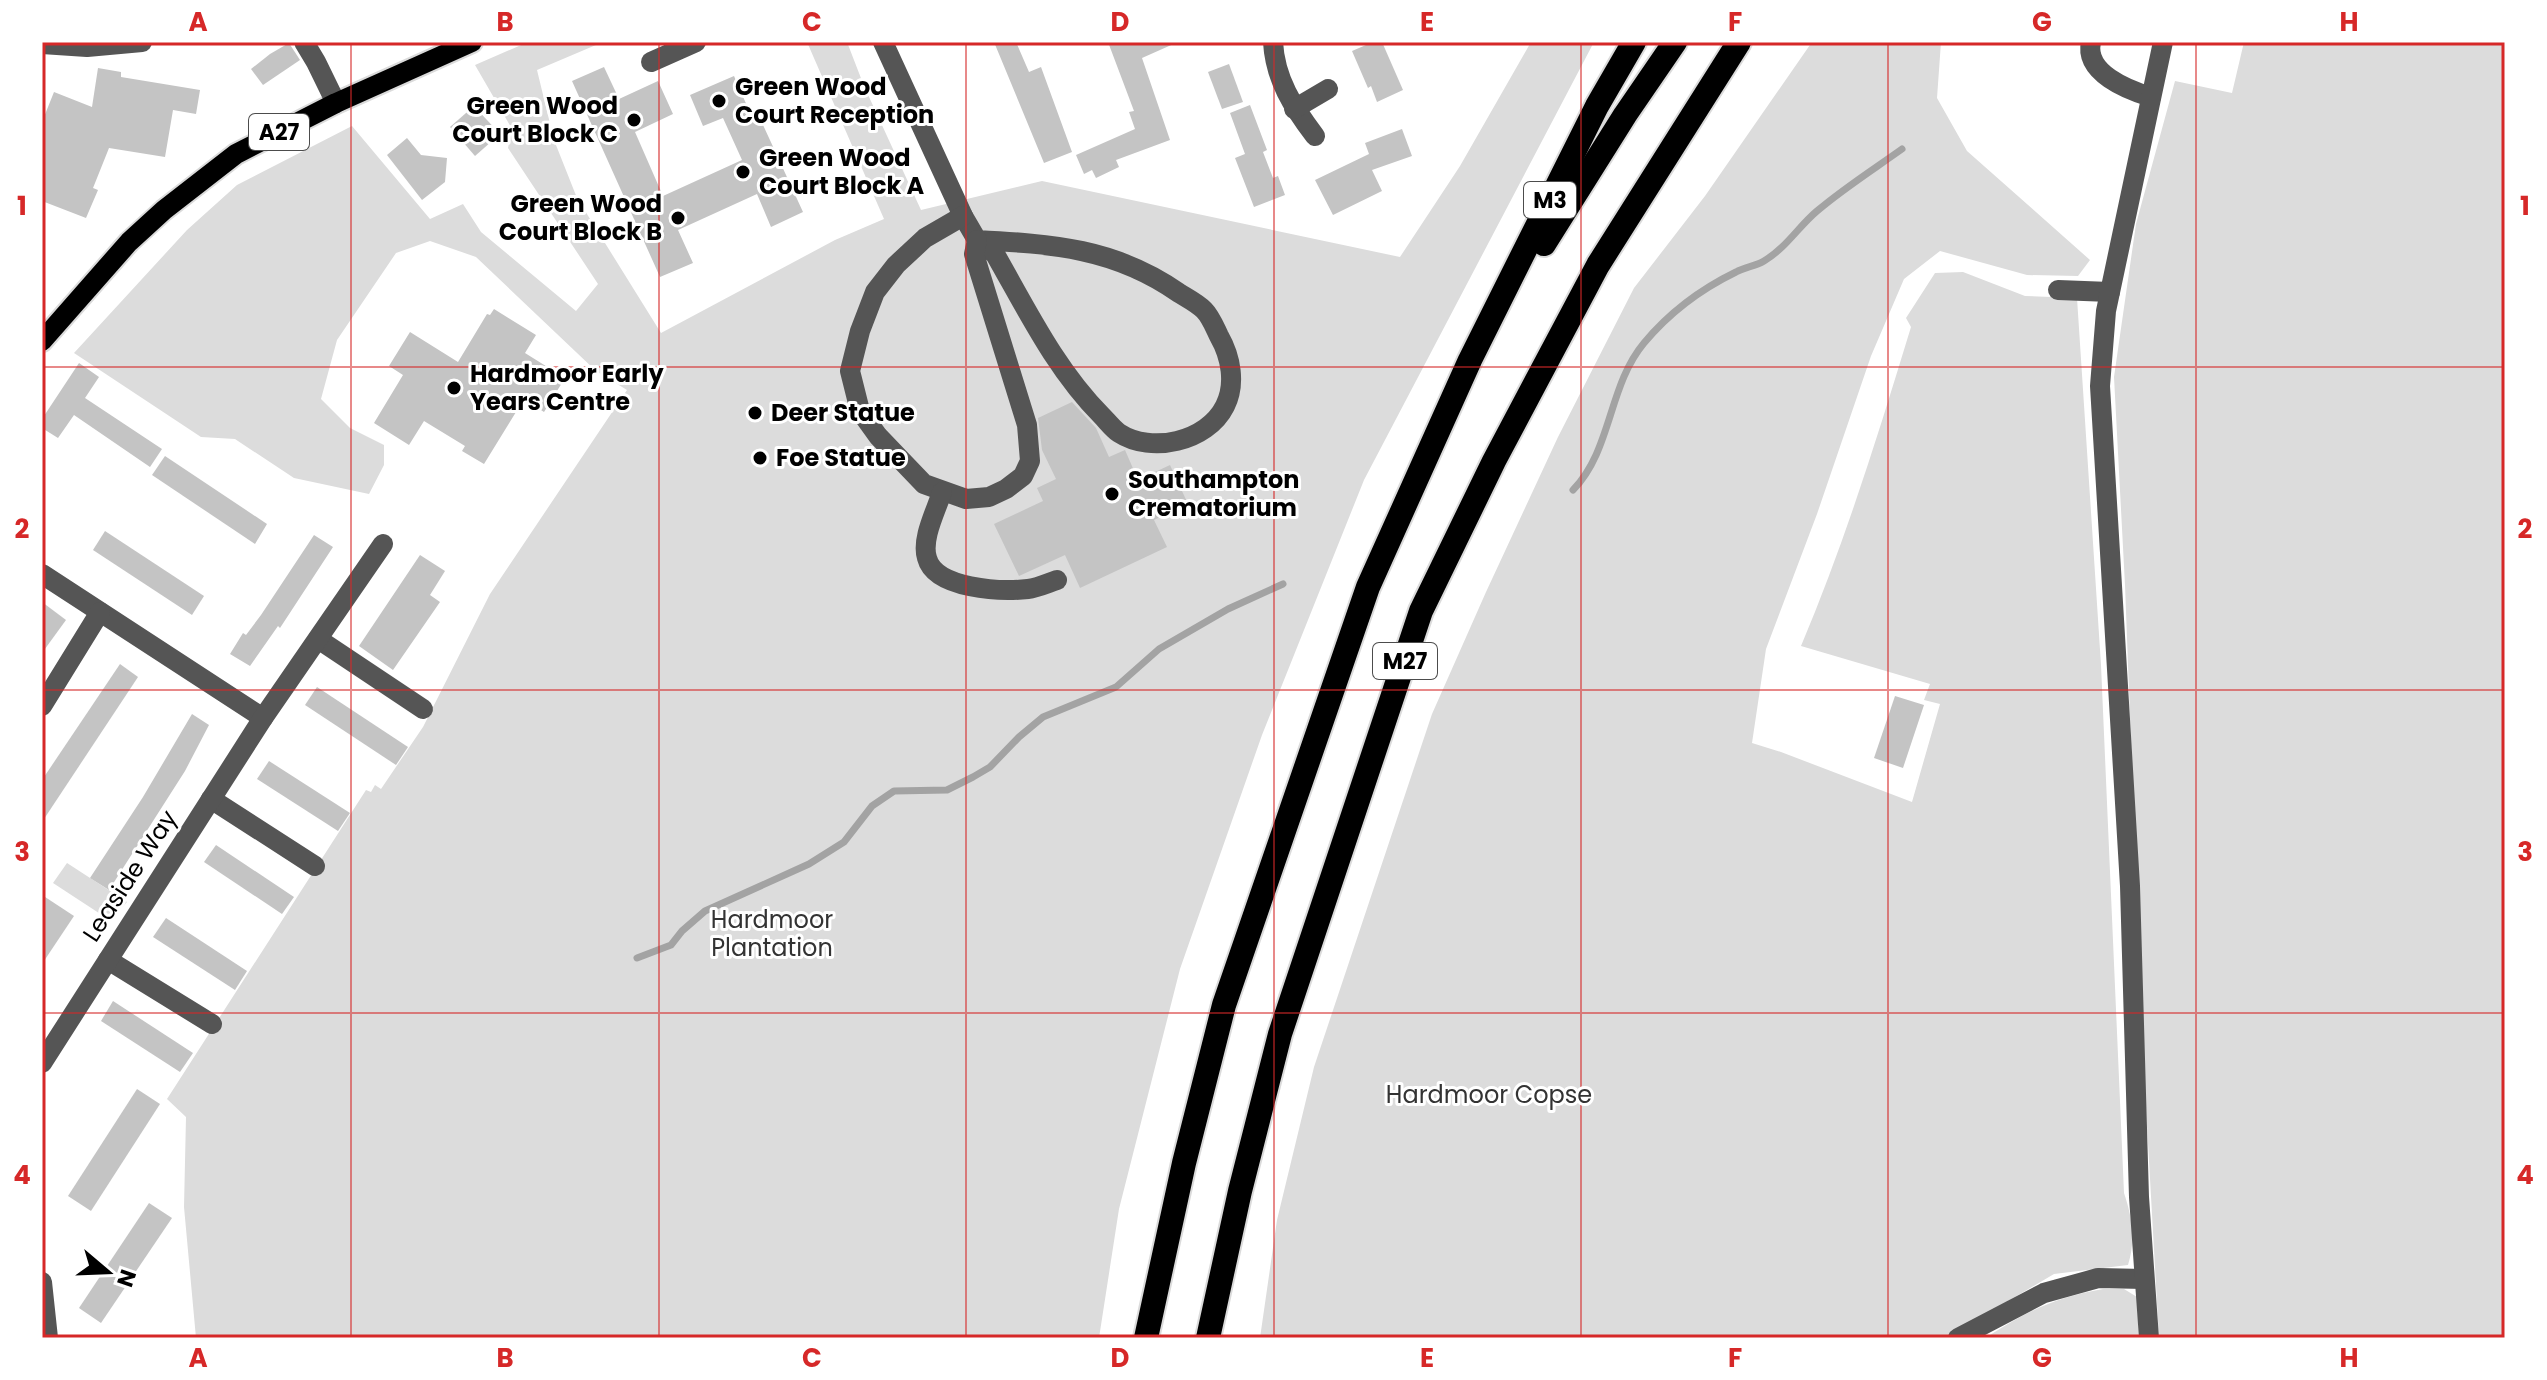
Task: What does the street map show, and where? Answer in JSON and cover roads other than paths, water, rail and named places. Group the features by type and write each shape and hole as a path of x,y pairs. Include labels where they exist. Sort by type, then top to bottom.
{"highway":[{"name":"M3","path":"1470,360 1597,106 1634,42"},
{"name":"M27","path":"1146,1338 1184,1163 1224,1005 1368,587 1470,360 1625,115 1675,42"},
{"name":"M27","path":"1208,1338 1240,1191 1280,1034 1421,611 1494,461 1598,265 1739,42"}],"main road":[{"name":"A27","path":"42,341 112,261 164,210 236,154 336,103 472,42"}],"street":[{"path":"42,44 87,47 142,42"},
{"path":"304,42 336,103"},
{"path":"651,62 696,42"},
{"path":"883,42 963,216 977,240 995,254 1064,373 1090,404 1119,433 1148,445 1178,441 1206,429 1225,406 1232,375 1227,351 1205,311 1169,286 1125,262 1094,253 1035,243 977,240"},
{"path":"1273,42 1279,77 1294,109 1315,136"},
{"path":"2091,42 2088,52 2096,67 2119,84 2151,97"},
{"path":"2149,1338 2138,1181 2130,886 2100,386 2110,292 2163,42"},
{"path":"1294,109 1328,89"},
{"path":"963,216 925,238 896,265 875,292 860,331 850,371 860,411 878,436 924,484 966,499 989,497 1006,489 1023,476 1030,461 1027,425 974,254 977,240"},
{"path":"2058,290 2110,292"},
{"path":"942,492 926,542 926,556 931,568 965,586 1030,589 1057,580"},
{"name":"Leaside Way","path":"42,1063 263,718 383,544"},
{"path":"42,574 263,718"},
{"path":"42,706 100,612"},
{"path":"318,639 423,709"},
{"path":"211,799 315,866"},
{"path":"108,960 212,1024"},
{"path":"1970,1335 2044,1293 2098,1278 2144,1279"},
{"path":"42,1282 48,1338"}],"waterway":[{"path":"1573,490 1595,456 1632,360 1654,332 1710,286 1772,255 1827,203 1902,149"},
{"path":"637,958 671,945 705,911 809,864 844,842 872,806 894,791 947,790 973,777 990,767 1043,717 1116,687 1159,649 1228,609 1283,584"}],"place":[{"name":"Green Wood Court Reception","path":"719,101"},
{"name":"Green Wood Court Block C","path":"634,120"},
{"name":"Green Wood Court Block A","path":"743,172"},
{"name":"Green Wood Court Block B","path":"678,218"},
{"name":"Hardmoor Early Years Centre","path":"454,388"},
{"name":"Deer Statue","path":"755,413"},
{"name":"Foe Statue","path":"760,458"},
{"name":"Southampton Crematorium","path":"1112,494"}],"park label":[{"name":"Hardmoor Plantation","path":"772,934"},
{"name":"Hardmoor Copse","path":"1489,1095"}]}
